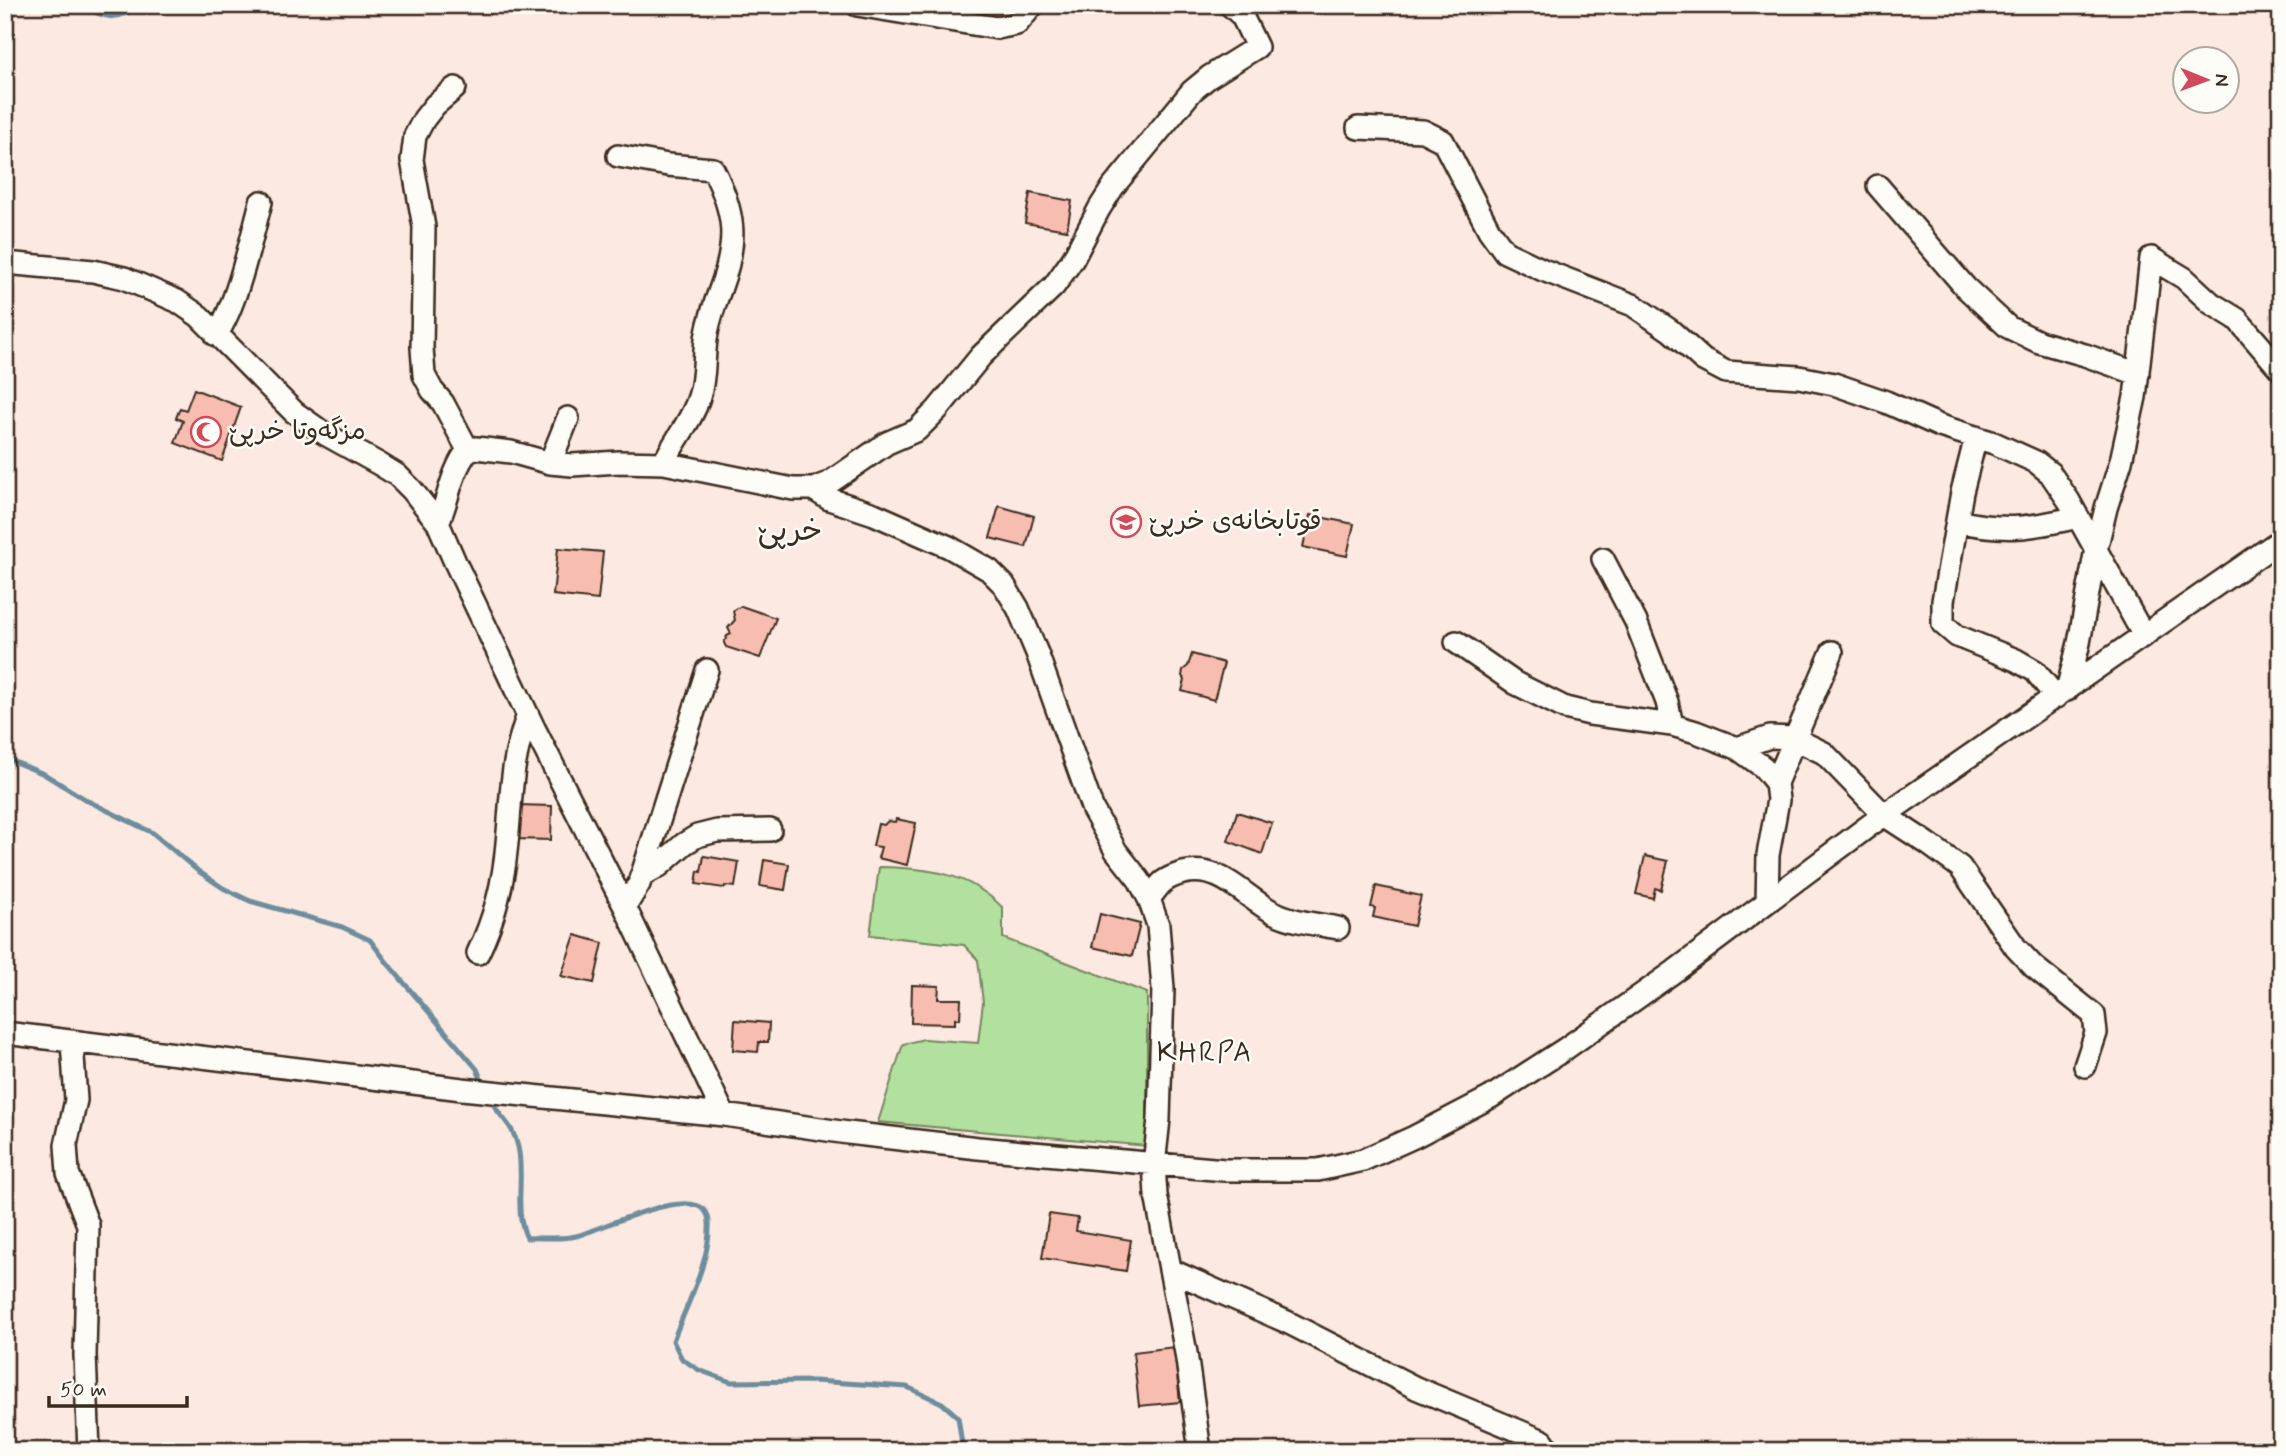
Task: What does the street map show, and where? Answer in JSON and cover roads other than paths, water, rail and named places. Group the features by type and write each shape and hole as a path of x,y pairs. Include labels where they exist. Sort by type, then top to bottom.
{"street":[{"path":"857,5 997,28 1017,24 1033,5"},
{"path":"438,523 447,504 452,476 468,450 476,448 511,452 550,463 572,465 664,463 770,485 813,489 829,483 887,443 917,430 981,356 1054,286 1073,260 1113,187 1192,91 1257,47 1242,16 1230,5"},
{"path":"455,88 435,105 424,119 415,136 412,160 424,227 424,375 443,403 468,450"},
{"path":"1358,128 1423,131 1443,141 1489,230 1505,252 1633,305 1671,331 1703,360 1726,372 1799,377 1834,384 2036,462 2050,473 2078,517 2144,636"},
{"path":"618,156 658,164 713,169 731,211 731,255 711,311 700,396 664,463"},
{"path":"1878,186 1966,288 2008,327 2039,342 2138,374"},
{"path":"216,335 223,326 233,298 261,202"},
{"path":"2061,693 2079,643 2096,549 2121,461 2135,397 2151,258 2184,278 2211,303 2237,318 2277,358"},
{"path":"5,263 93,271 124,278 177,302 199,316 294,412 325,434 397,475 412,490 438,523 454,562 625,907 724,1115"},
{"path":"550,463 568,418"},
{"path":"1976,438 1962,492 1942,601 1943,624 1957,636 2016,660 2035,671 2061,693"},
{"path":"813,489 829,499 874,514 949,547 989,570 1004,585 1018,608 1037,653 1093,810 1116,851 1139,880 1149,899 1158,925 1163,989 1160,1119 1154,1164 1156,1195 1186,1353 1200,1451"},
{"path":"1957,521 1985,527 2022,529 2078,517"},
{"path":"5,1033 462,1089 724,1115 978,1148 1225,1170 1318,1170 1363,1160 1415,1137 1490,1097 1598,1026 1884,816 2281,540"},
{"path":"1603,559 1636,622 1667,702 1672,725"},
{"path":"1456,642 1515,683 1565,708 1672,725 1696,732 1737,748 1763,767 1776,783"},
{"path":"1767,902 1770,836 1776,817 1776,783 1832,652"},
{"path":"625,907 641,876 707,670"},
{"path":"478,953 486,936 505,867 513,766 518,740 528,715"},
{"path":"1737,748 1770,737 1793,738 1824,753 1884,816 1960,867 2016,948 2034,967 2094,1015 2095,1033 2085,1066"},
{"path":"641,876 659,866 697,836 717,831 770,830"},
{"path":"1149,899 1163,882 1177,875 1191,871 1205,872 1219,876 1254,901 1290,920 1338,928"},
{"path":"72,1042 76,1100 66,1145 68,1173 88,1225 85,1354 89,1451"},
{"path":"1170,1270 1287,1322 1416,1388 1543,1441 1549,1451"}],"waterway":[{"path":"82,5 98,14 112,17 126,14 142,5"},
{"path":"5,758 44,774 88,801 153,833 223,888 250,901 342,927 370,940 477,1069 483,1084"},
{"path":"489,1096 516,1139 520,1158 521,1217 527,1238 576,1236 627,1217 672,1205 691,1204 704,1210 709,1223 706,1252 697,1283 673,1341 682,1359 699,1370 731,1382 814,1381 907,1387 942,1403 958,1417 963,1451"}],"place":[{"name":"مزگەوتا خرپێ","path":"206,432"},
{"name":"قوتابخانەی خرپێ","path":"1126,522"}],"district":[{"name":"خرپێ","path":"790,531"},
{"name":"KHRPA","path":"1205,1053"}]}
